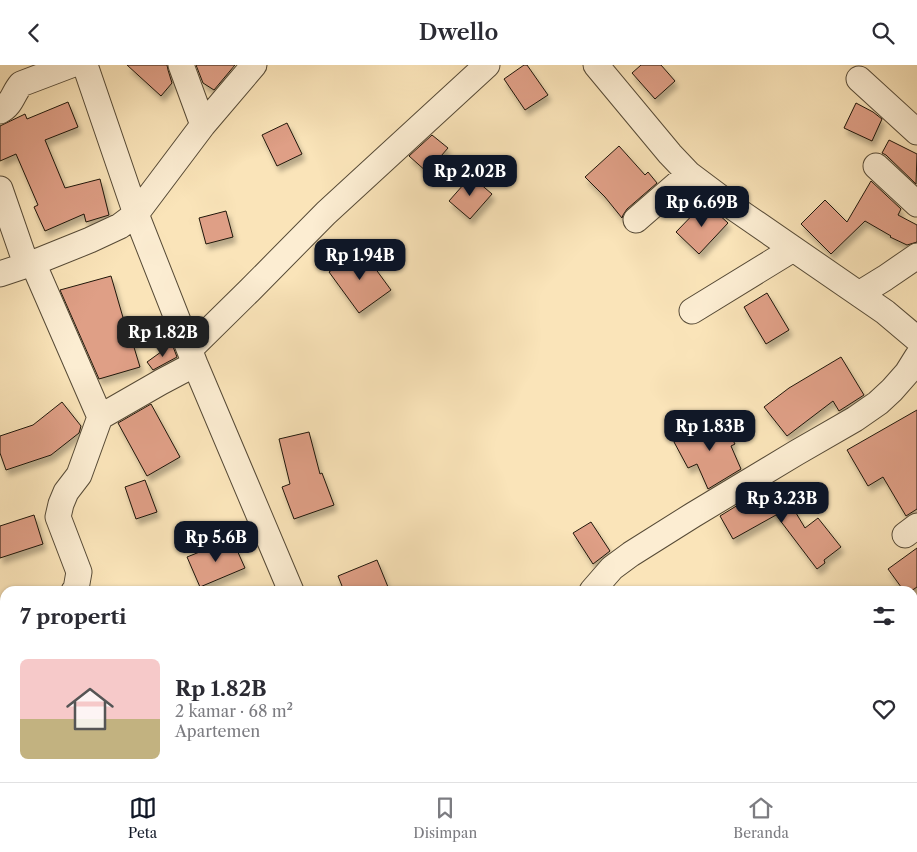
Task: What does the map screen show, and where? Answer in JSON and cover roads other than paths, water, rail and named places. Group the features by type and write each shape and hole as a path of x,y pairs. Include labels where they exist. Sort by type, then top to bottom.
{"street":[{"path":"0,111 6,108 12,100 16,89 21,84 71,65"},
{"path":"85,65 136,214 192,357 289,586"},
{"path":"182,65 204,125"},
{"path":"0,274 108,232 136,214 204,125 254,65"},
{"path":"77,586 79,572 58,517 66,493 79,475 100,417 161,382 192,357 249,291 326,213 487,65"},
{"path":"596,65 689,174 736,210 885,312 917,339"},
{"path":"859,79 917,132"},
{"path":"876,166 917,204"},
{"path":"636,220 689,174"},
{"path":"0,189 30,263 100,417"},
{"path":"692,311 792,249"},
{"path":"859,294 917,256"},
{"path":"596,586 612,568 631,554 855,419 878,403 907,373 917,357"}]}
